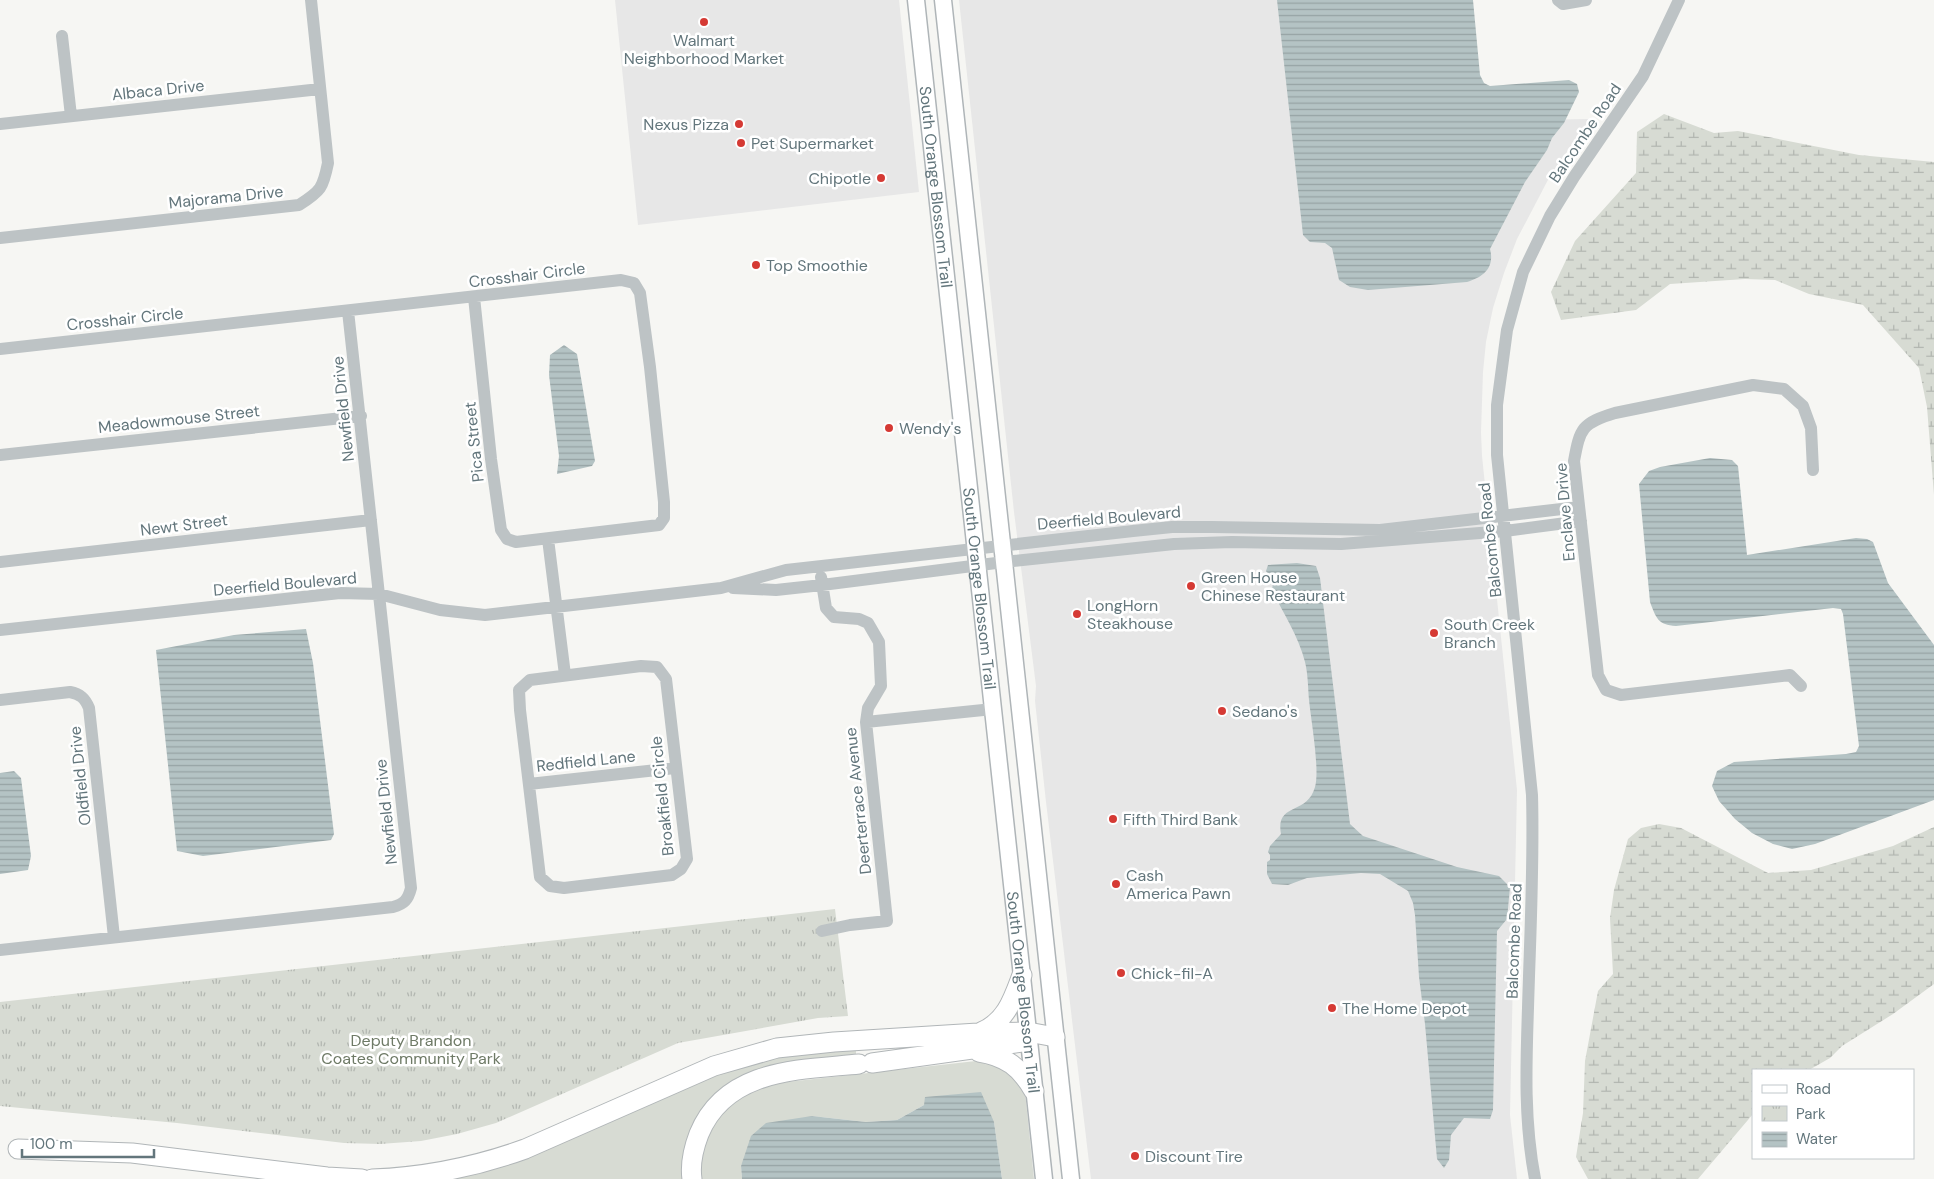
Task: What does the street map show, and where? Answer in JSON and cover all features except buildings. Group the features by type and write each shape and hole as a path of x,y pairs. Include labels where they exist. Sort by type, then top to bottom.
{"highway":[{"path":"978,1033 991,1028 1002,1017 1010,1005 1022,975"},
{"path":"372,1179 434,1174 496,1160 714,1066 777,1048 834,1042 978,1033 1055,1037"},
{"path":"692,1179 694,1152 704,1123 716,1106 736,1090 763,1076 968,1050 1028,1036"},
{"path":"968,1050 993,1054 1013,1064 1021,1071 1034,1091"},
{"path":"9,1148 115,1159 250,1179"},
{"path":"9,1148 132,1153 327,1177 362,1179"}],"main road":[{"name":"South Orange Blossom Trail","path":"916,0 1044,1179"},
{"name":"South Orange Blossom Trail","path":"943,0 1071,1179"},
{"path":"932,155 945,181 964,199"},
{"path":"998,759 1011,780 1020,789 1029,793"}],"street":[{"name":"Majorama Drive","path":"0,238 299,205 316,195 324,183 328,163 310,0"},
{"path":"1558,0 1563,4 1586,0"},
{"name":"Balcombe Road","path":"1535,1179 1527,1129 1526,1082 1534,838 1532,795 1497,455 1497,405 1507,330 1523,272 1550,216 1574,177 1643,76 1679,0"},
{"path":"62,36 71,116"},
{"name":"Albaca Drive","path":"0,124 320,89"},
{"name":"Crosshair Circle","path":"0,349 621,280 634,283 640,293 657,435 664,518 659,525 649,528 548,539"},
{"name":"Pica Street","path":"474,297 491,458 501,530 507,539 516,542 548,539"},
{"name":"Newfield Drive","path":"0,950 393,907 402,904 408,898 411,888 361,416 348,311"},
{"name":"Enclave Drive","path":"1800,686 1790,675 1621,695 1606,690 1598,675 1574,461 1579,435 1592,420 1753,385 1784,389 1803,406 1812,428 1813,470"},
{"name":"Meadowmouse Street","path":"0,455 361,416"},
{"name":"Deerfield Boulevard","path":"721,588 786,570 1172,527 1380,530 1579,507"},
{"name":"Newt Street","path":"0,562 371,520"},
{"name":"Deerfield Boulevard","path":"0,630 340,592 379,594 440,610 485,615 721,588 776,590 1004,562 1174,544 1232,542 1341,544 1505,531 1581,521"},
{"path":"1172,527 1174,544"},
{"path":"548,539 565,675"},
{"name":"Deerterrace Avenue","path":"820,566 826,608 834,617 859,619 868,623 879,642 881,686 868,708 866,722 887,921 850,925 822,931"},
{"name":"Broakfield Circle","path":"641,666 658,667 666,679 687,859 681,870 672,875 564,888 550,886 540,877 519,690 530,680 565,675 641,666"},
{"name":"Oldfield Drive","path":"0,700 70,692 78,694 85,700 89,708 114,937"},
{"path":"866,722 993,709"},
{"name":"Redfield Lane","path":"529,784 675,768"}],"shaded area":[{"path":"615,0 899,0 919,192 638,225"},
{"path":"959,0 1318,0 1332,123 1590,119 1550,176 1517,239 1493,308 1486,342 1483,372 1482,456 1517,790 1510,1115 1517,1179 1091,1179 1046,802 1035,701 1036,686 1014,512"}],"green space":[{"path":"1664,114 1714,133 1738,131 1859,155 1934,162 1934,495 1927,407 1919,368 1863,305 1809,294 1775,280 1745,279 1670,284 1636,310 1561,320 1551,292 1575,241 1636,173 1637,132"},
{"path":"1659,824 1681,828 1768,873 1811,870 1893,846 1934,827 1934,984 1893,1014 1842,1046 1830,1058 1811,1069 1752,1069 1752,1115 1698,1179 1588,1179 1576,1157 1583,1113 1585,1061 1598,991 1613,974 1610,918 1614,890 1628,839 1641,828"},
{"name":"Deputy Brandon Coates Community Park","path":"835,909 848,1016 818,1018 678,1043 496,1123 457,1134 421,1141 380,1144 344,1143 177,1123 0,1106 0,1002"},
{"path":"856,1045 856,1055 773,1066 735,1081 685,1179 421,1179 733,1063"},
{"path":"985,1060 1000,1061 1025,1092 1034,1179 1002,1179 994,1122 924,1105 897,1120 866,1122 812,1116 741,1165 742,1179 701,1179 701,1160 713,1126 723,1113 751,1093 768,1086 787,1082"}],"water":[{"path":"1277,0 1473,0 1480,75 1484,83 1490,86 1569,80 1577,84 1579,92 1564,123 1552,138 1547,150 1525,182 1490,249 1491,261 1483,274 1467,282 1368,290 1350,287 1339,280 1332,248 1325,243 1310,242 1303,235"},
{"path":"564,345 577,354 595,461 592,466 557,474 559,456 549,375 550,355"},
{"path":"1710,458 1732,460 1738,466 1747,555 1856,538 1867,539 1873,542 1888,583 1934,645 1934,800 1815,844 1792,849 1773,844 1752,833 1735,819 1719,801 1712,786 1717,771 1734,762 1846,754 1856,752 1859,746 1841,609 1833,608 1676,626 1665,624 1658,620 1650,602 1639,484 1649,471 1660,467"},
{"path":"1297,563 1316,566 1320,578 1350,824 1363,836 1457,867 1499,876 1510,887 1507,919 1497,931 1493,1110 1490,1119 1464,1118 1451,1135 1449,1160 1444,1168 1437,1159 1419,977 1415,915 1408,891 1380,874 1361,873 1307,878 1288,885 1272,884 1267,874 1267,862 1270,860 1268,852 1270,846 1281,834 1280,824 1283,817 1311,796 1316,779 1315,745 1305,662 1295,634 1272,590 1273,583 1266,571 1268,565"},
{"path":"306,629 313,663 334,834 331,840 203,856 177,851 156,650 234,635"},
{"path":"14,771 21,778 31,856 28,870 0,874 0,773"},
{"path":"981,1092 994,1122 1002,1179 742,1179 741,1166 751,1136 766,1123 812,1116 866,1122 897,1120 924,1105 925,1097"}],"place":[{"name":"Walmart Neighborhood Market","path":"704,22"},
{"name":"Nexus Pizza","path":"739,124"},
{"name":"Pet Supermarket","path":"741,143"},
{"name":"Chipotle","path":"881,178"},
{"name":"Top Smoothie","path":"756,265"},
{"name":"Wendy's","path":"889,428"},
{"name":"Green House Chinese Restaurant","path":"1191,586"},
{"name":"LongHorn Steakhouse","path":"1077,614"},
{"name":"South Creek Branch","path":"1434,633"},
{"name":"Sedano's","path":"1222,711"},
{"name":"Fifth Third Bank","path":"1113,819"},
{"name":"Cash America Pawn","path":"1116,884"},
{"name":"Chick-fil-A","path":"1121,973"},
{"name":"The Home Depot","path":"1332,1008"},
{"name":"Discount Tire","path":"1135,1156"}]}
